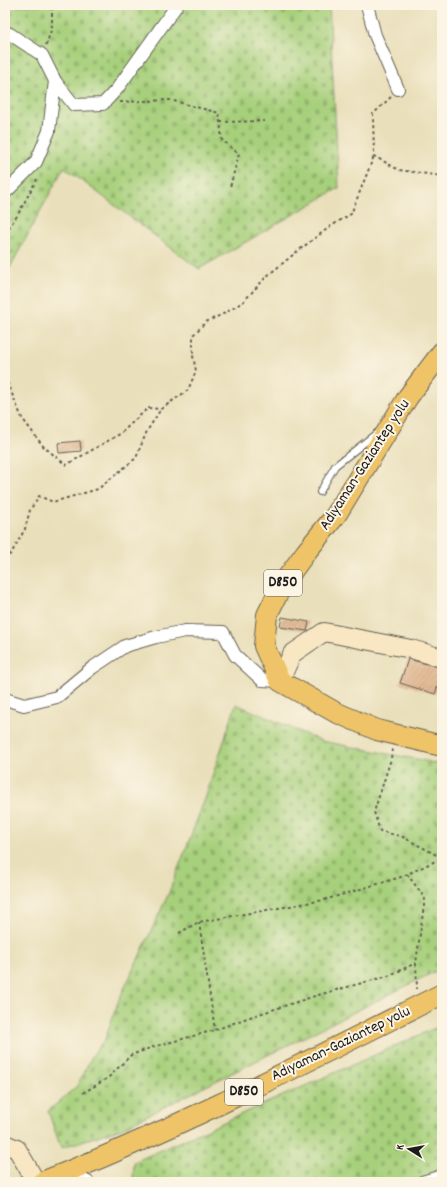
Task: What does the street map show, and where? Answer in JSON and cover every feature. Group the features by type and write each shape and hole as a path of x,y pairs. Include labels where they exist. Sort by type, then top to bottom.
{"main road":[{"name":"Adıyaman-Gaziantep yolu","path":"280,681 264,646 267,615 282,585 336,515 408,397 442,352"},
{"path":"280,681 335,712 377,730 442,746"},
{"name":"Adıyaman-Gaziantep yolu","path":"42,1182 71,1177 442,994"}],"street":[{"path":"5,32 42,55 55,81 74,104 103,104 117,89 177,5"},
{"path":"366,5 375,35 398,89"},
{"path":"5,192 36,162 49,131 55,81"},
{"path":"5,699 24,705 57,697 92,668 125,646 156,637 185,631 223,632 235,655 262,680 280,681 292,654 324,632 411,649 442,658"},
{"path":"5,1144 17,1149 36,1182"},
{"path":"422,1182 442,1176"},
{"path":"71,1177 88,1182"}],"lane":[{"path":"320,492 335,466 394,420"}],"path":[{"path":"42,55 52,28 52,5"},
{"path":"5,560 12,552 25,529 30,510 39,496 53,502 98,489 136,458 147,431 161,409 188,390 196,371 193,356 193,335 206,322 243,302 268,276 299,250 331,226 351,214 374,156 373,114 398,89"},
{"path":"103,104 131,101 170,100 219,113 222,140 239,154 230,187"},
{"path":"220,122 268,121"},
{"path":"374,156 399,170 442,176"},
{"path":"5,233 17,216 37,178 36,162"},
{"path":"5,377 22,418 43,446 66,465 120,434 148,408 161,409"},
{"path":"394,734 391,759 374,812 380,831 404,837 442,858"},
{"path":"179,933 198,922 324,900 401,877 442,858"},
{"path":"408,874 425,898 416,963 418,1006"},
{"path":"198,922 215,1030"},
{"path":"83,1093 108,1078 130,1055 152,1047 215,1030 318,994 388,976 416,963"}],"green space":[{"path":"5,5 329,5 339,188 199,269 64,167 5,277"},
{"path":"236,704 321,741 442,765 442,968 122,1128 61,1148 48,1111 77,1086 92,1056 105,1039 118,1002 168,895 205,799"},
{"path":"442,1025 442,1182 133,1182 134,1162"}],"building":[{"path":"80,441 81,451 59,453 58,443"},
{"path":"282,617 309,622 307,631 280,627"},
{"path":"408,659 442,668 442,673 435,694 400,683"}]}
